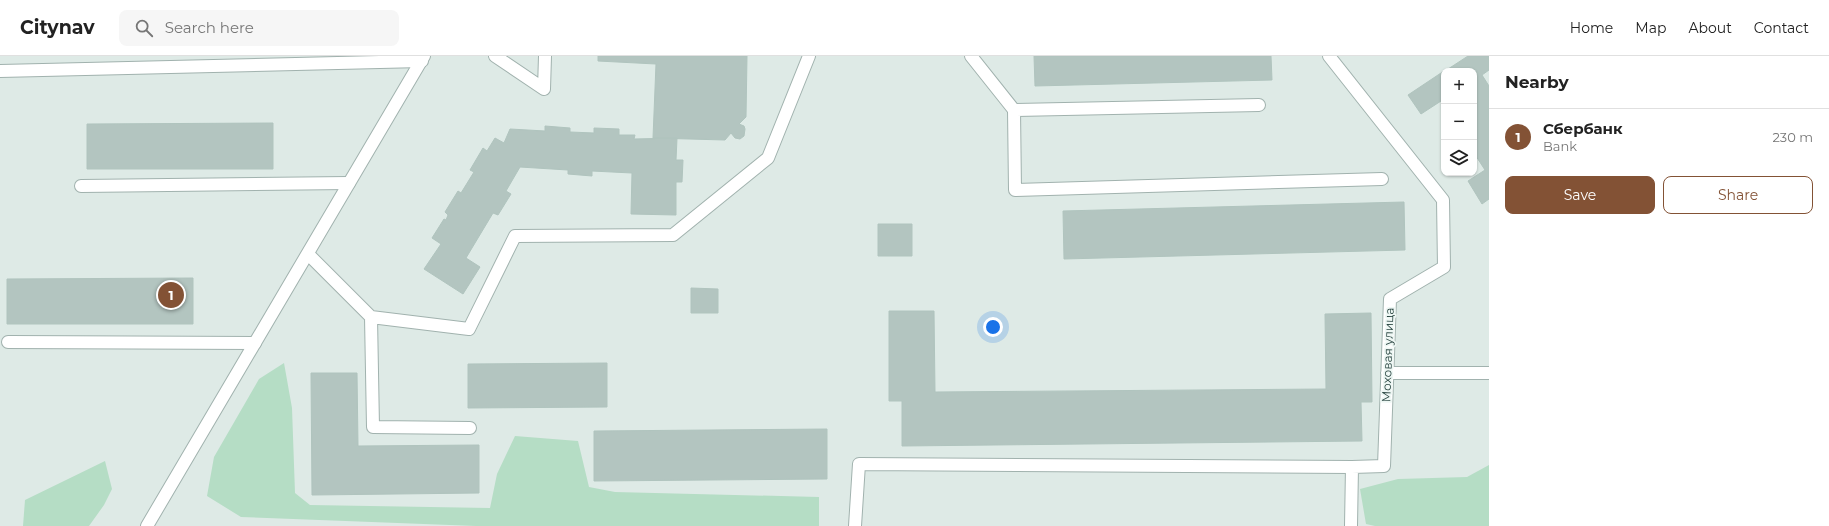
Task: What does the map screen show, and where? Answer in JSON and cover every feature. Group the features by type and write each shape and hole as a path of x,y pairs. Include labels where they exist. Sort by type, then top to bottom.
{"street":[{"path":"494,56 544,89 546,56"},
{"path":"308,254 371,317 469,329 515,236 673,235 768,158 809,56"},
{"path":"971,56 1014,110 1015,190 1382,179"},
{"name":"Моховая улица","path":"1329,56 1443,200 1444,267 1390,299 1384,466 1352,467"},
{"path":"0,71 335,59 423,58"},
{"path":"147,526 423,58"},
{"path":"1014,110 1259,105"},
{"path":"80,186 350,183"},
{"path":"371,317 373,427 470,428"},
{"path":"8,342 255,343"},
{"path":"1387,373 1489,373"},
{"path":"855,526 859,464 1352,467 1351,526"}],"green space":[{"path":"284,363 292,408 295,493 310,505 490,508 497,474 515,436 578,441 589,487 615,492 819,497 819,526 476,526 241,517 207,496 214,457 259,379"},
{"path":"105,461 112,489 104,505 89,526 23,526 25,500"},
{"path":"1489,465 1489,526 1375,526 1366,524 1360,489 1398,479 1467,477"}],"building":[{"path":"598,56 747,56 746,117 739,124 744,126 744,136 740,139 735,138 731,133 725,140 653,138 656,64 598,61"},
{"path":"1034,56 1271,56 1272,80 1035,86"},
{"path":"1468,56 1489,56 1489,70 1482,75 1489,86 1489,199 1482,204 1468,181 1485,170 1477,158 1477,68 1450,68"},
{"path":"1441,73 1441,101 1421,114 1408,95"},
{"path":"273,123 273,169 87,169 87,124"},
{"path":"545,126 570,128 570,132 594,133 594,128 619,129 619,135 635,135 634,139 677,138 676,160 683,160 682,182 676,182 676,215 631,214 632,173 592,171 592,176 568,174 568,170 520,167 506,191 511,194 498,215 493,213 466,258 480,267 463,294 424,269 441,244 432,238 444,219 446,220 448,215 445,212 458,191 461,193 474,172 470,170 483,148 487,151 495,138 504,143 510,129 545,131"},
{"path":"1404,202 1405,250 1064,259 1063,211"},
{"path":"878,224 912,224 912,256 878,256"},
{"path":"193,278 193,324 7,324 7,279"},
{"path":"691,288 718,289 718,313 691,313"},
{"path":"889,311 934,311 935,392 1326,389 1325,314 1371,313 1372,402 1361,402 1362,441 902,446 902,401 889,401"},
{"path":"607,363 607,407 468,408 468,364"},
{"path":"311,373 357,373 358,446 479,445 479,493 312,495"},
{"path":"827,429 827,479 594,481 594,431"}],"place":[{"name":"Сбербанк","path":"171,295"}]}
